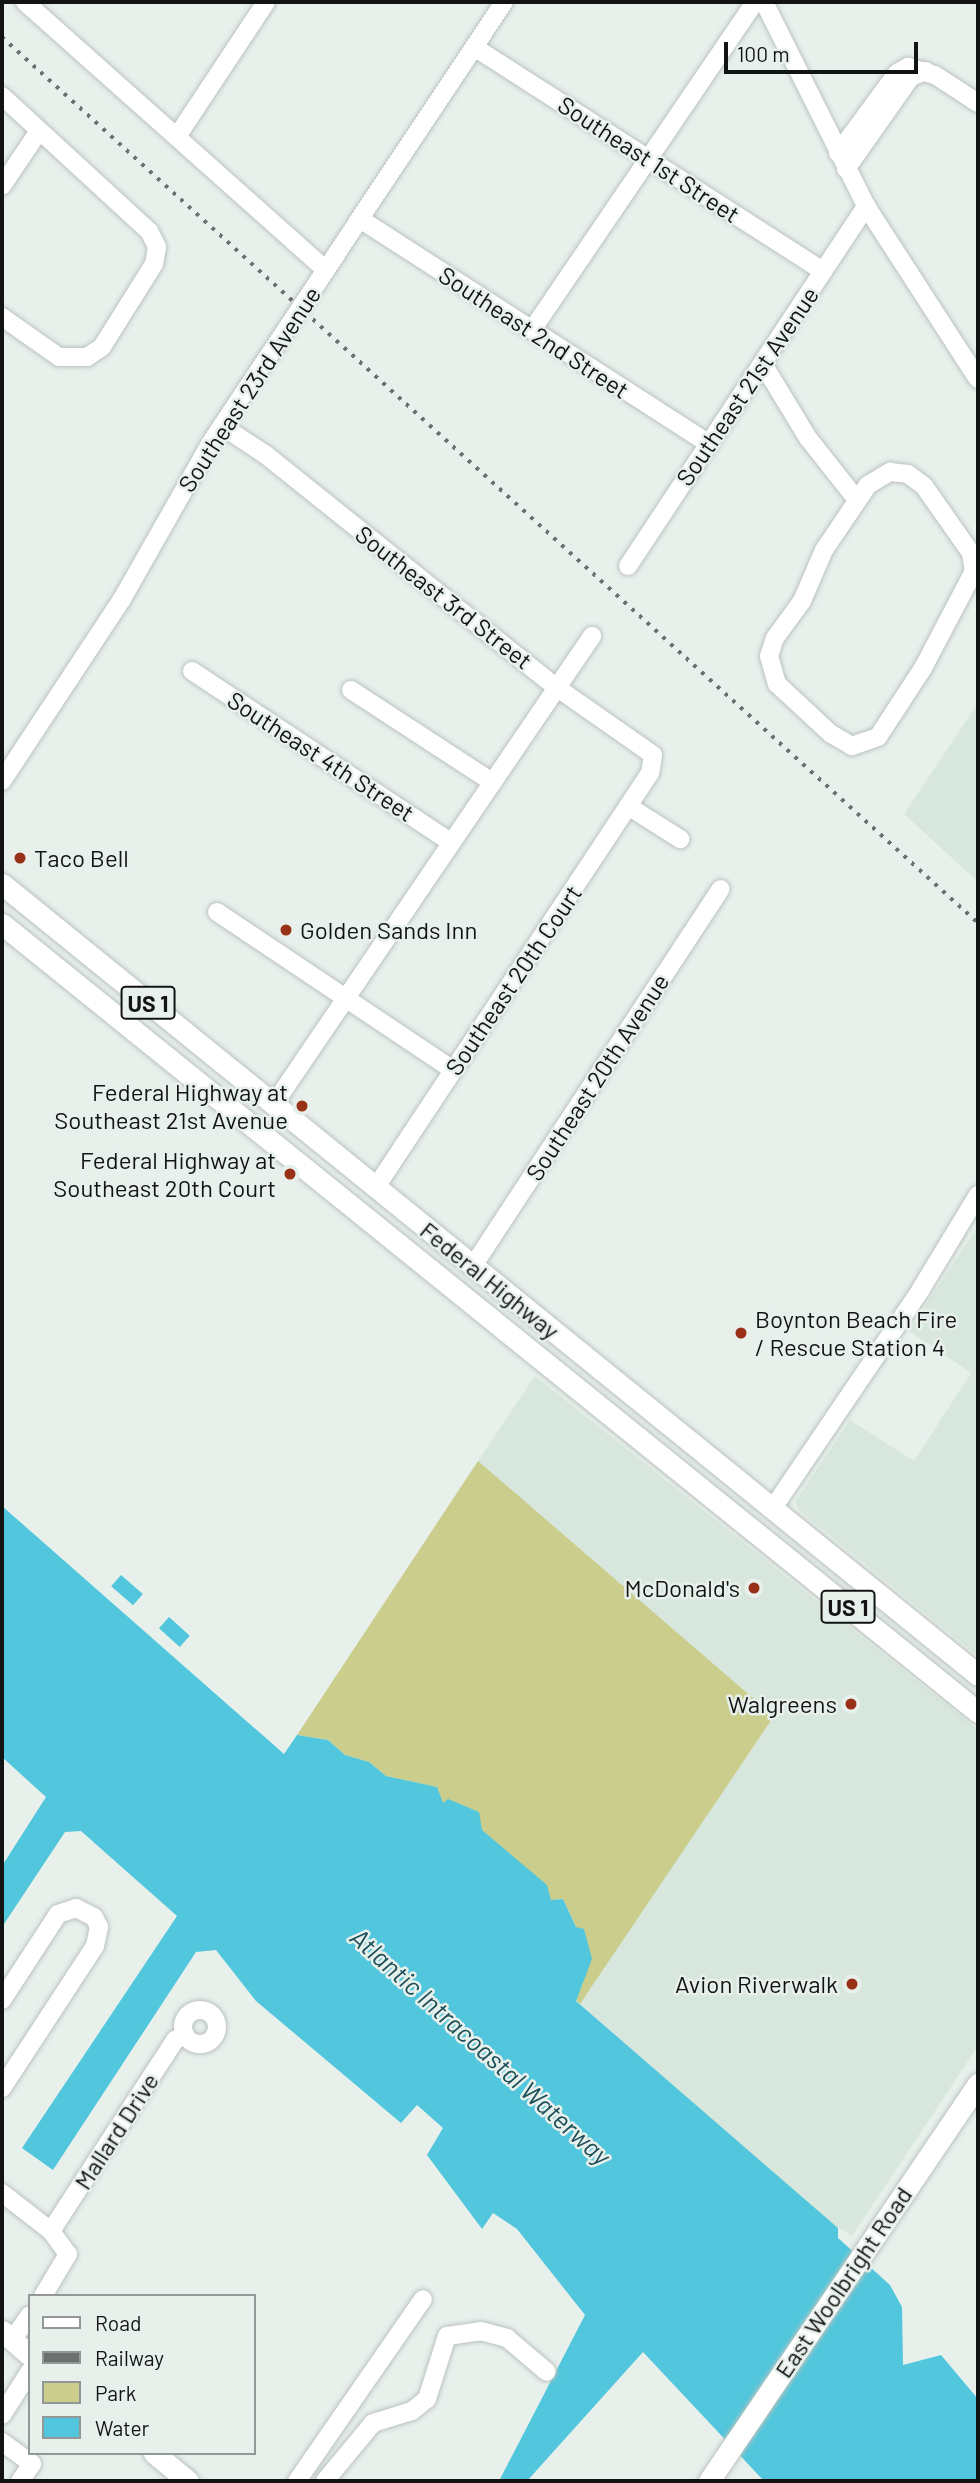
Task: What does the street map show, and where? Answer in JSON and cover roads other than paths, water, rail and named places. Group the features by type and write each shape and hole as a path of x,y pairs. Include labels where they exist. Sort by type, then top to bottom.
{"main road":[{"name":"Federal Highway","path":"2,884 978,1675"},
{"name":"Federal Highway","path":"2,924 978,1712"},
{"path":"141,1037 172,1050 245,1108 274,1104"},
{"path":"263,1133 295,1121"},
{"path":"730,1511 773,1508"},
{"path":"753,1530 790,1522"},
{"name":"East Woolbright Road","path":"713,2476 978,2084"},
{"path":"7,2335 28,2353"},
{"path":"156,2455 179,2478"}],"street":[{"path":"27,2 326,270"},
{"path":"178,135 266,2"},
{"name":"Southeast 23rd Avenue","path":"2,781 122,599 222,426 504,2"},
{"path":"532,330 755,2"},
{"path":"764,2 866,206 978,379"},
{"name":"Southeast 1st Street","path":"474,47 823,271"},
{"path":"842,161 911,77 926,71 978,103"},
{"path":"2,96 149,231 157,247 154,264 102,347 78,359 51,352 2,317"},
{"path":"2,186 39,131"},
{"name":"Southeast 21st Avenue","path":"628,566 866,206"},
{"name":"Southeast 2nd Street","path":"360,219 709,444"},
{"path":"763,364 807,438 857,500"},
{"name":"Southeast 3rd Street","path":"222,426 266,455 556,687 653,755 650,773"},
{"path":"900,472 916,478 971,553 974,571 923,668 878,737 852,746 831,734 777,684 769,656 775,638 802,601 824,550 857,500 882,474 900,472"},
{"path":"274,1104 349,998 450,842 592,636"},
{"name":"Southeast 4th Street","path":"192,671 450,842"},
{"path":"351,691 492,782"},
{"name":"Southeast 20th Court","path":"376,1187 650,773"},
{"path":"628,806 680,839"},
{"name":"Southeast 20th Avenue","path":"473,1265 721,889"},
{"path":"217,912 453,1070"},
{"path":"773,1508 915,1298 978,1195"},
{"path":"2,2000 53,1921 66,1909 76,1908 94,1917 99,1936 2,2088"},
{"name":"Mallard Drive","path":"51,2231 175,2040 185,2035"},
{"path":"2,2193 51,2231 68,2254 44,2294"},
{"path":"298,2481 422,2299"},
{"path":"7,2335 28,2318"},
{"path":"325,2481 373,2423 412,2411 427,2399 447,2336 481,2331 507,2339 547,2372"},
{"path":"2,2415 28,2374"},
{"path":"2,2442 32,2464 20,2481"}],"water":[{"name":"Atlantic Intracoastal Waterway","path":"2,1506 284,1754 297,1735 328,1740 345,1755 369,1762 386,1776 437,1787 443,1803 448,1799 479,1812 482,1830 547,1885 551,1900 563,1899 576,1927 584,1929 592,1959 576,2001 838,2228 838,2238 890,2285 902,2307 903,2365 941,2355 978,2399 978,2481 764,2481 643,2352 527,2481 499,2481 585,2315 517,2229 493,2213 482,2229 427,2155 443,2128 417,2105 401,2123 256,2001 216,1950 196,1952 53,2170 22,2148 177,1916 81,1831 65,1832 2,1927 2,1866 46,1797 2,1757"},
{"path":"121,1575 143,1594 133,1605 111,1586"},
{"path":"169,1617 190,1636 180,1647 159,1628"}],"railway":[{"path":"2,37 978,923"}],"place":[{"name":"Taco Bell","path":"20,858"},
{"name":"Golden Sands Inn","path":"286,930"},
{"name":"Federal Highway at Southeast 21st Avenue","path":"302,1106"},
{"name":"Federal Highway at Southeast 20th Court","path":"290,1174"},
{"name":"Boynton Beach Fire / Rescue Station 4","path":"741,1333"},
{"name":"McDonald's","path":"754,1588"},
{"name":"Walgreens","path":"851,1704"},
{"name":"Avion Riverwalk","path":"852,1984"}]}
